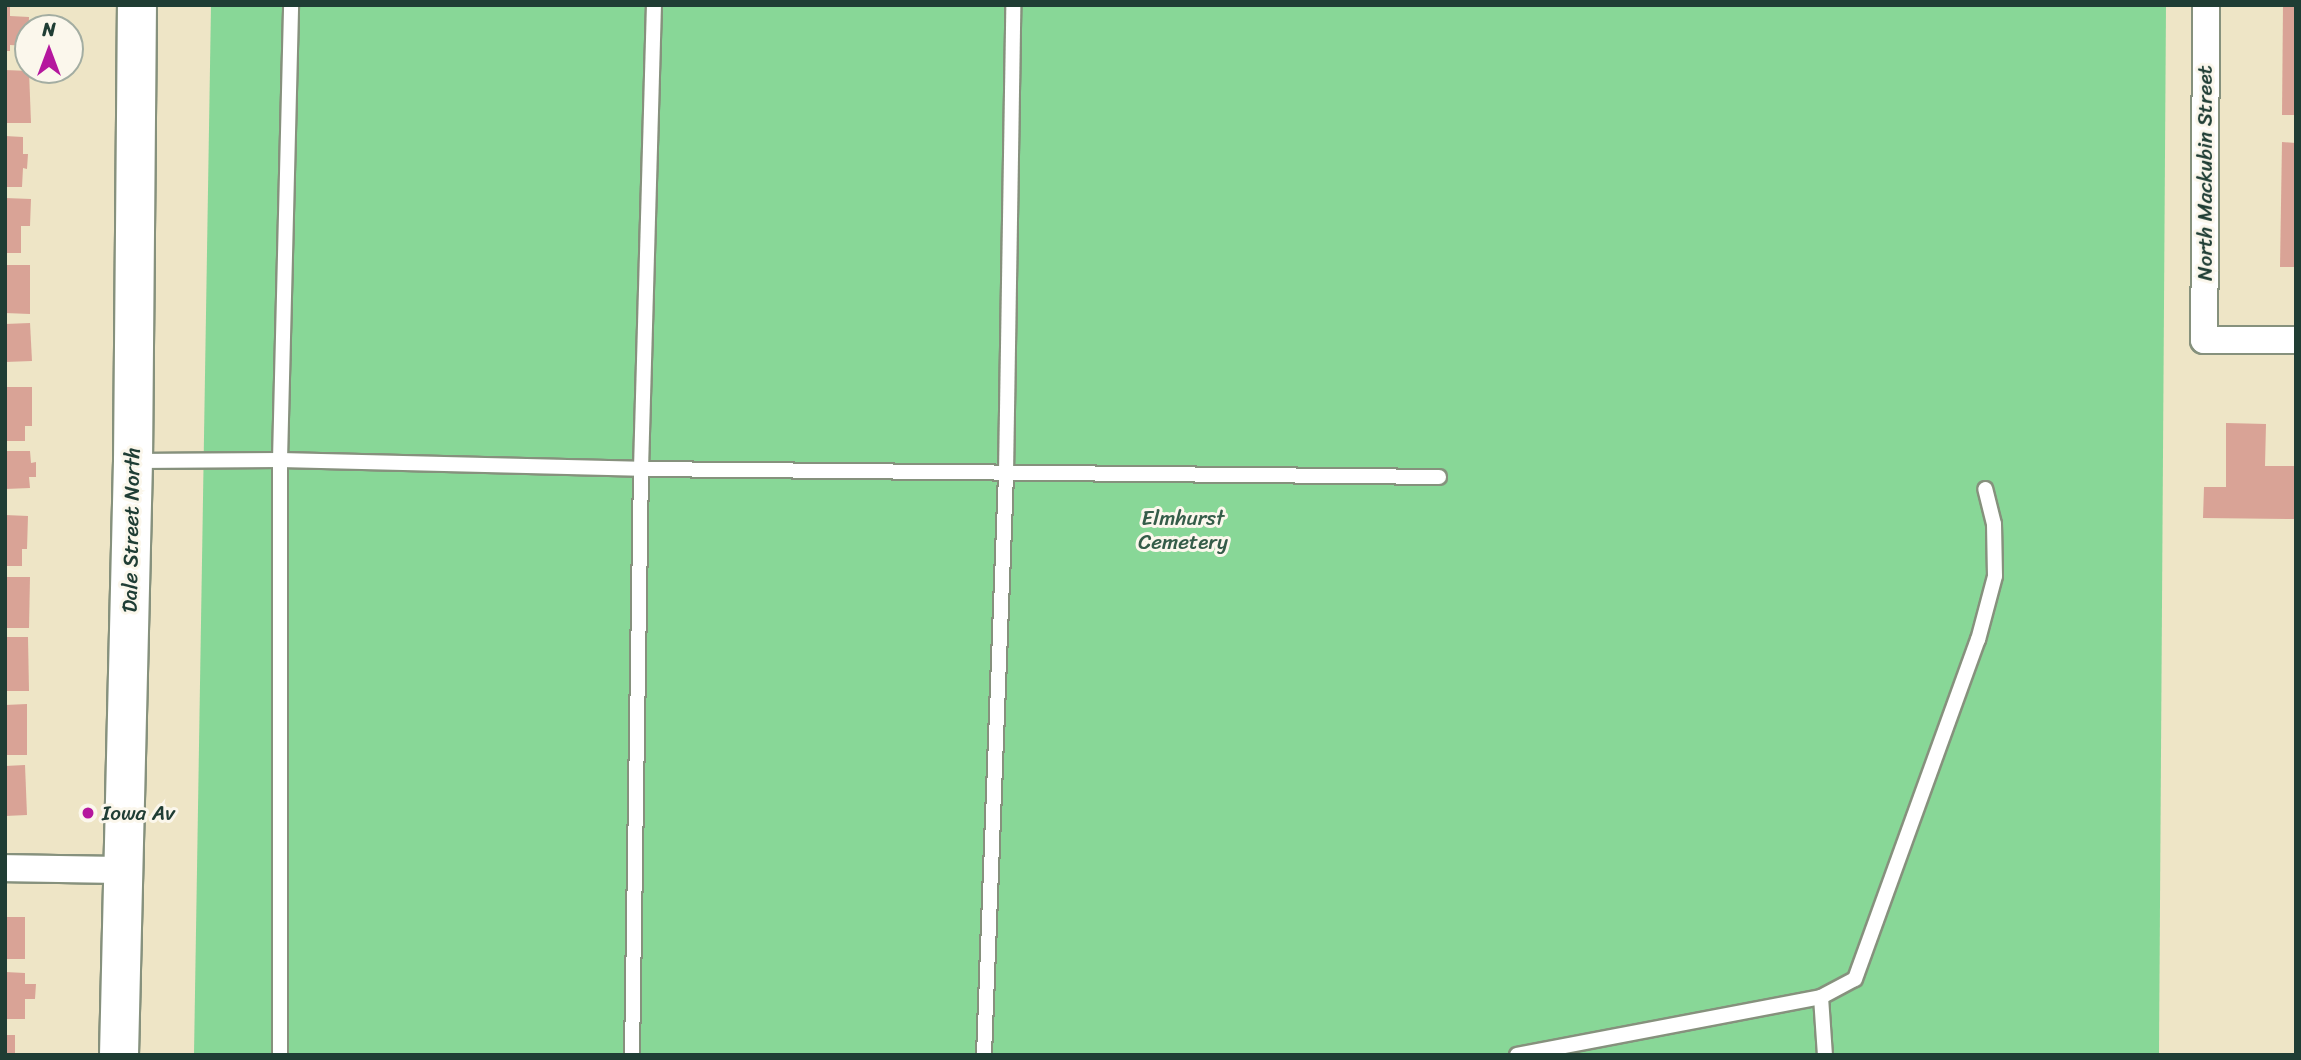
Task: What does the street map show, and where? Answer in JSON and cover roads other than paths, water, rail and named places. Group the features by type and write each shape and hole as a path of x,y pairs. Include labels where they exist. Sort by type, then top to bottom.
{"main road":[{"name":"Dale Street North","path":"119,1055 133,461 137,5"}],"street":[{"name":"North Mackubin Street","path":"2206,5 2204,340 2296,340"},
{"path":"5,868 122,870"}],"lane":[{"path":"281,1055 280,460 291,5"},
{"path":"632,1055 641,469 654,5"},
{"path":"984,1055 1006,474 1013,5"},
{"path":"133,461 280,460 641,469 1439,477"},
{"path":"1517,1055 1821,997 1855,979 1978,640 1995,576 1994,524 1985,489"},
{"path":"1821,997 1825,1055"}],"place":[{"name":"Iowa Av","path":"88,813"}],"park label":[{"name":"Elmhurst Cemetery","path":"1183,530"}]}
